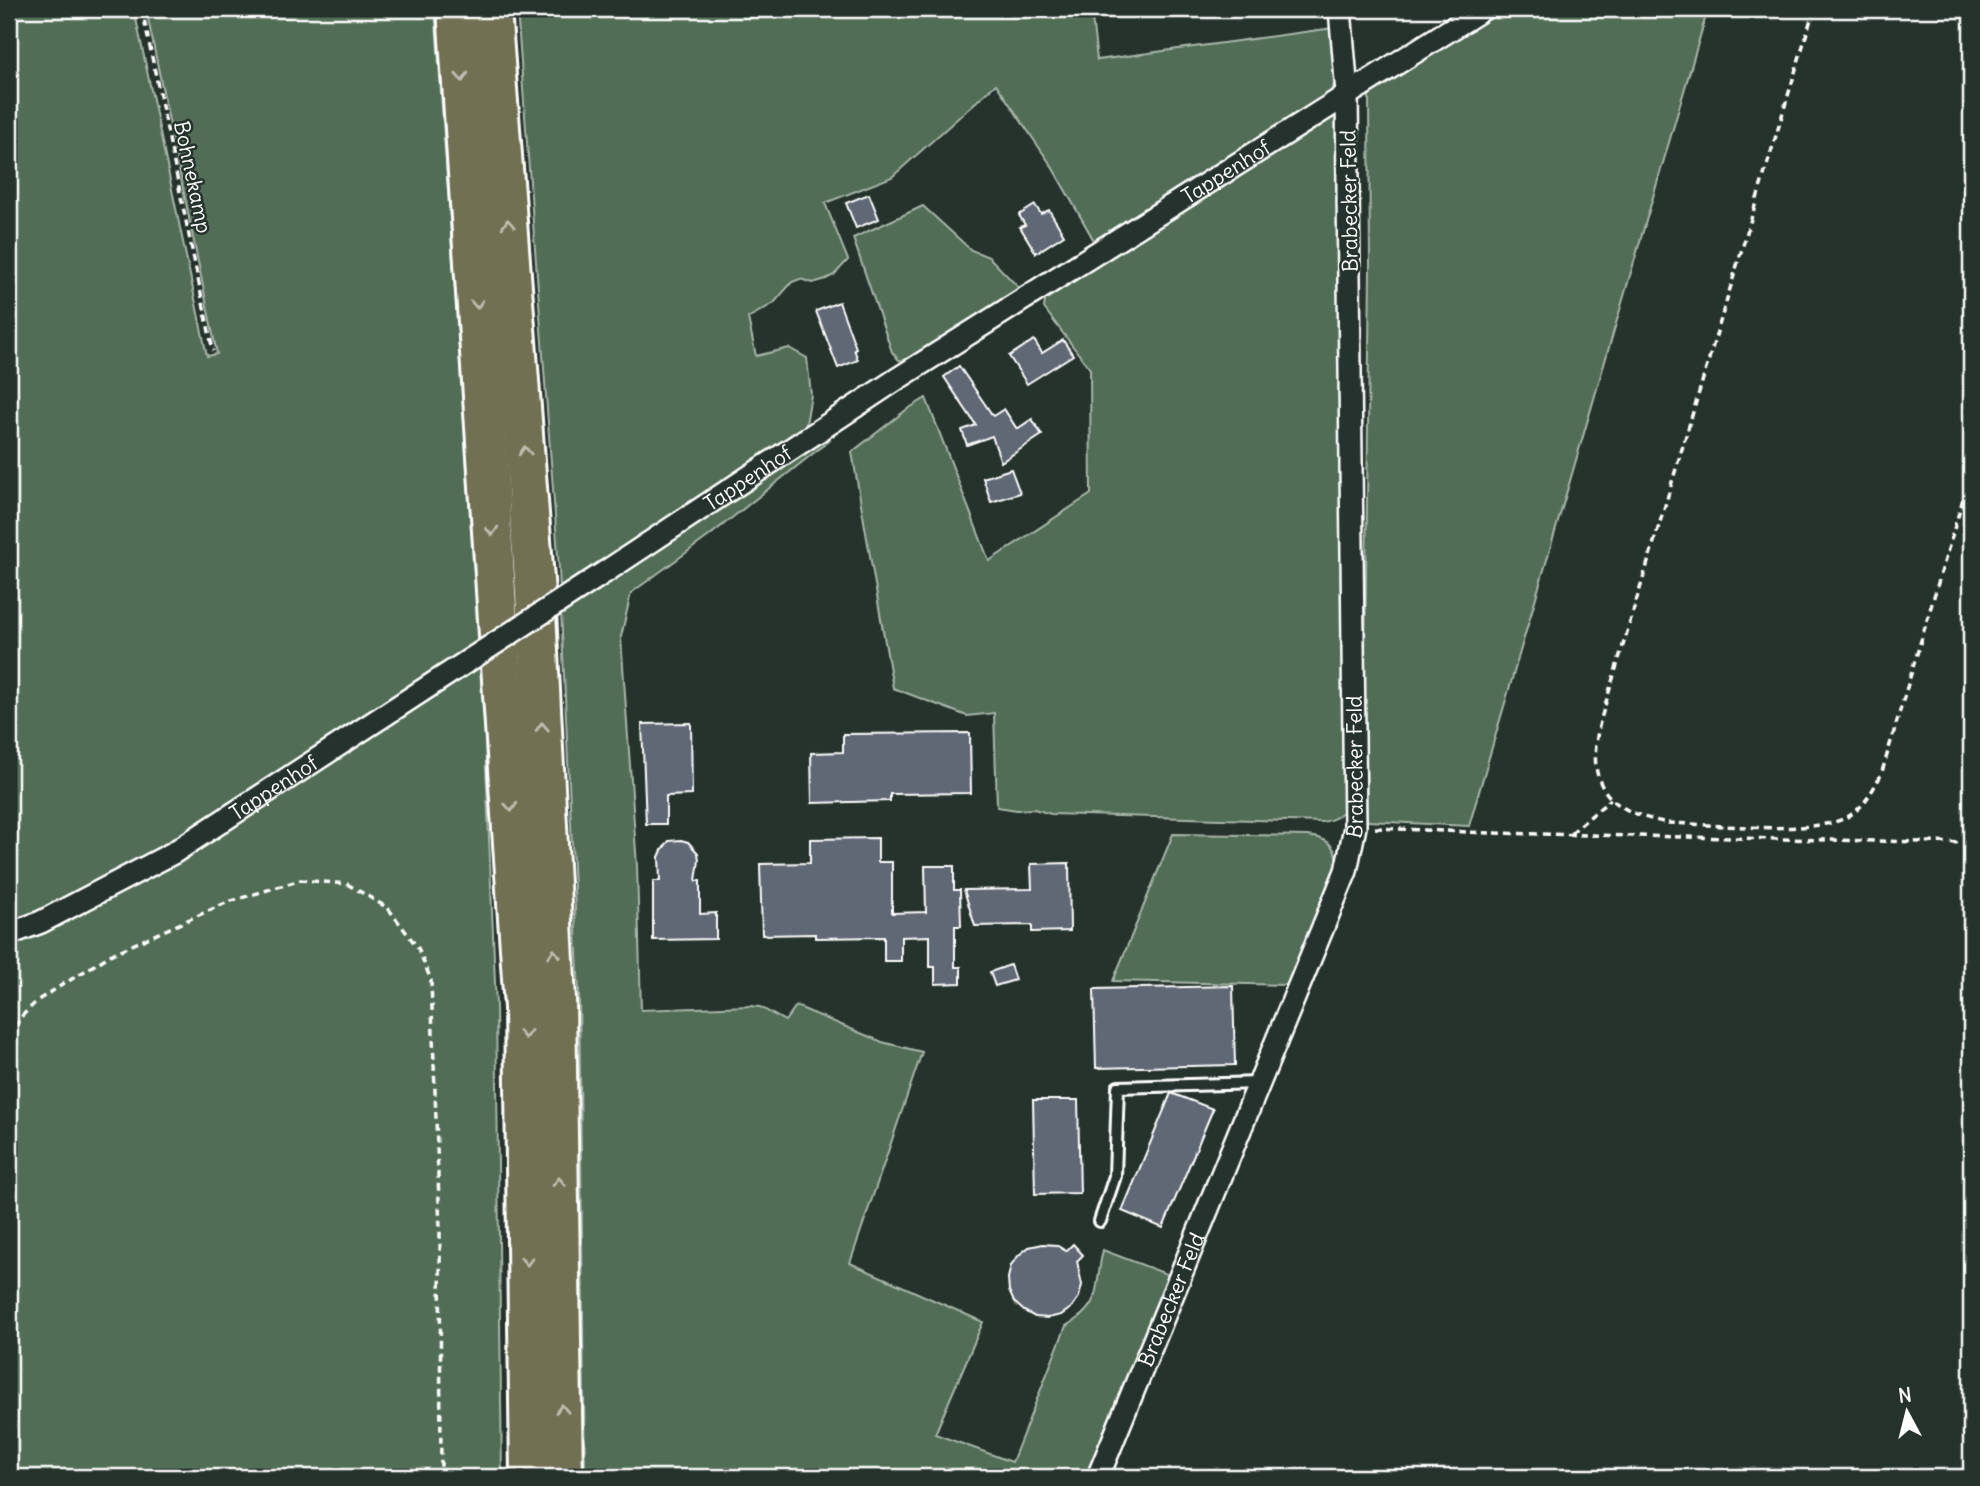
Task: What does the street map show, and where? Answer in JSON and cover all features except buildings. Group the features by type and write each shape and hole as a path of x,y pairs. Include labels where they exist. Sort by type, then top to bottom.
{"highway":[{"path":"457,9 524,1008 530,1477"},
{"path":"491,9 535,593 556,1000 563,1477"}],"street":[{"name":"Brabecker Feld","path":"1098,1477 1346,871 1355,827 1348,93 1339,9"},
{"name":"Tappenhof","path":"9,934 41,922 173,853 892,383 1483,9"}],"lane":[{"path":"1100,1221 1115,1176 1118,1087 1260,1083"}],"path":[{"name":"Bohnekamp","path":"142,9 212,351"},
{"path":"1814,9 1600,722 1594,747 1595,762 1598,782 1611,799 1647,819 1681,823 1811,827 1846,818 1860,808 1881,775 1971,472"},
{"path":"1570,834 1611,799"},
{"path":"1355,827 1971,843"},
{"path":"9,1037 20,1018 38,1000 112,954 228,902 301,880 347,884 388,908 418,948 431,980 440,1230 441,1477"}],"green space":[{"path":"9,9 134,9 207,356 217,354 146,9 435,9 482,667 496,1007 502,1477 9,1477 9,1006 13,996 9,996"},
{"path":"517,9 1091,9 1097,60 1334,28 1337,80 1326,99 1096,244 1051,165 996,84 892,177 825,203 848,260 834,275 826,279 813,283 800,279 792,282 774,303 748,318 756,356 789,348 807,358 811,395 806,424 830,440 709,536 631,593 621,637 637,866 641,1010 750,1006 760,1007 785,1021 796,1006 882,1042 922,1052 850,1263 983,1322 935,1434 1012,1462 1066,1326 1087,1310 1092,1302 1103,1250 1169,1275 1085,1477 585,1477 579,995 559,569"},
{"path":"1503,9 1708,9 1469,826 1368,821 1363,811 1370,271 1369,92"},
{"path":"1327,115 1338,118 1346,808 1336,818 1322,822 1051,814 1034,809 997,807 994,713 967,716 893,688 852,452 926,398 989,561 1091,494 1090,369 1044,308 1046,295"},
{"path":"923,206 971,250 989,257 1023,292 912,362 899,360 892,352 853,238"},
{"path":"1173,834 1307,836 1319,838 1331,845 1337,861 1288,985 1113,981"}]}
